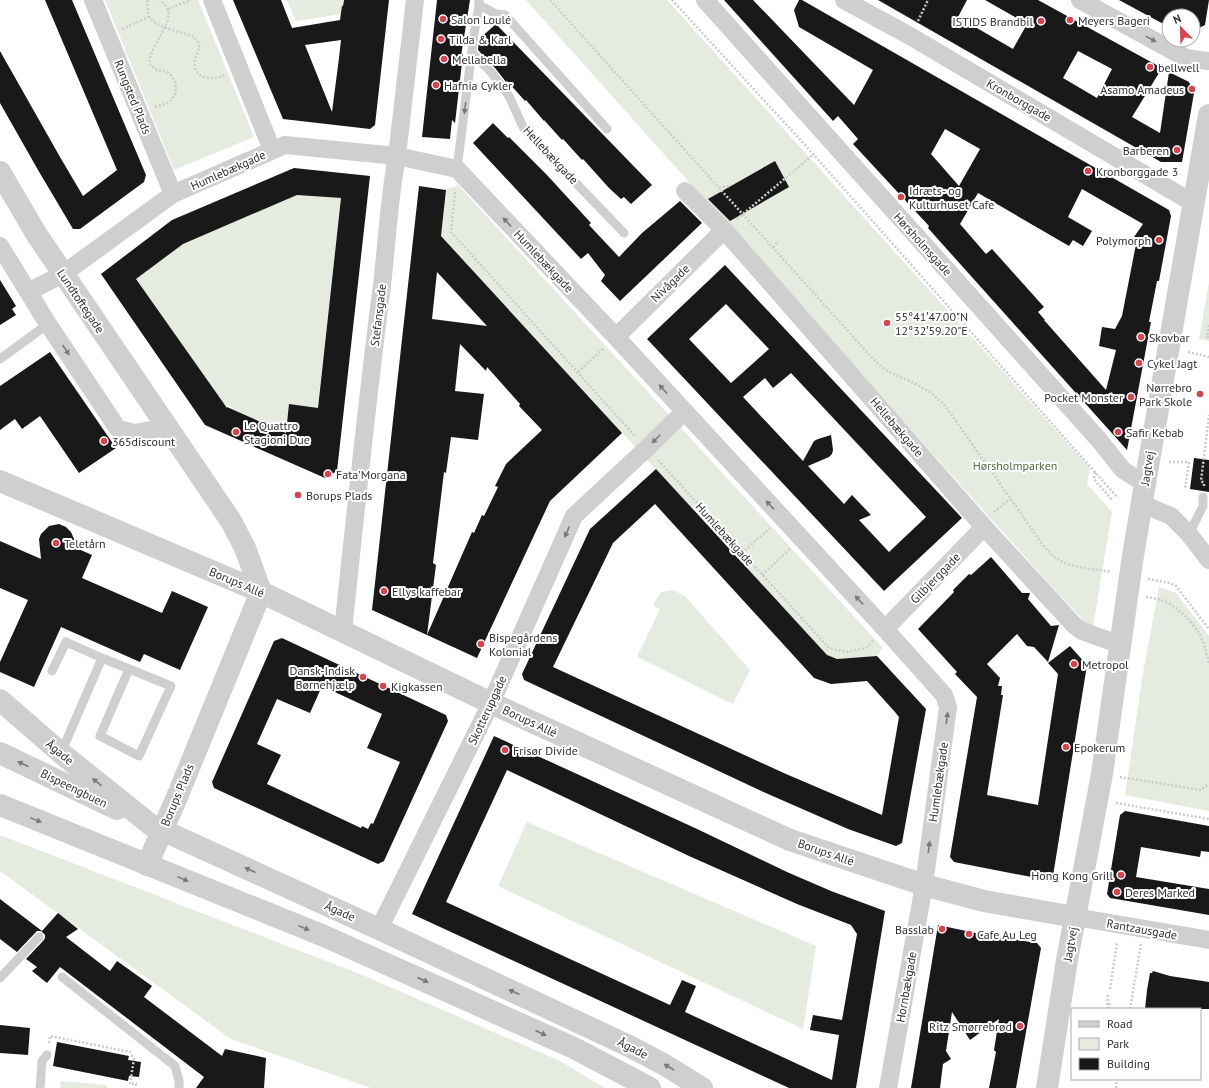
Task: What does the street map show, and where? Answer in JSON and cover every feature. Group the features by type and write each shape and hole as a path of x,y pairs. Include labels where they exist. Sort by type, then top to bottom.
{"street":[{"name":"Rungsted Plads","path":"93,0 173,194"},
{"path":"212,0 272,150"},
{"name":"Stefansgade","path":"343,631 371,370 415,0"},
{"name":"Hørsholmsgade","path":"705,0 1099,440 1143,494 1171,516 1189,534 1209,560"},
{"name":"Kronborggade","path":"844,0 910,36 1193,203"},
{"path":"1080,0 1186,58 1209,61"},
{"name":"Jagtvej","path":"1047,1088 1075,917 1098,800 1143,494 1209,114"},
{"name":"Humlebækgade","path":"28,292 63,274 173,194 285,144 397,156 457,169 616,337 885,628 944,695 948,706 924,885"},
{"name":"Lundtoftegade","path":"0,172 37,235 231,521 245,548 261,592"},
{"name":"Hellebækgade","path":"685,191 724,230 983,525 1074,625 1082,631 1121,645"},
{"name":"Nivågade","path":"616,337 724,230"},
{"path":"0,246 48,324 118,429 135,433 166,427"},
{"name":"Skotterupgade","path":"380,929 491,703 574,516 684,412"},
{"name":"Borups Allé","path":"0,481 261,592 491,703 790,840 924,885 984,901 1075,917"},
{"name":"Gilbjerggade","path":"885,628 983,525"},
{"name":"Borups Plads","path":"147,865 155,827 261,592"},
{"name":"Ågade","path":"0,700 61,753 155,827 380,929 629,1046 665,1065 702,1088"},
{"name":"Bispeengbuen","path":"0,753 155,827"},
{"path":"0,805 324,936 574,1048 650,1088"},
{"name":"Hornbækgade","path":"888,1088 924,885"},
{"name":"Rantzausgade","path":"1075,917 1209,940"}],"lane":[{"path":"457,169 479,2 496,14 505,15 607,129"},
{"name":"Hellebækgade","path":"472,53 510,96 524,129 624,232"},
{"path":"0,358 48,324"},
{"path":"1189,534 1203,506 1203,497"},
{"path":"52,671 66,642 171,686 139,756 100,736 129,669"},
{"path":"61,753 102,658"},
{"path":"0,978 39,937"},
{"path":"62,977 175,1066 179,1081 178,1088"},
{"path":"40,1088 42,1061 47,1055"}],"path":[{"path":"147,0 149,17 152,21 164,27 190,35 198,40 199,51 195,62 199,74 206,78 213,79 239,69"},
{"path":"140,113 166,103 175,95 176,89 173,77 168,73 157,71 149,63 151,53 168,18 168,9 160,0"},
{"path":"168,9 191,0"},
{"path":"550,0 879,365 889,372 916,384 931,393 944,404 1010,499 1051,554 1059,560 1129,584 1164,601 1190,621 1199,634 1209,663"},
{"path":"672,0 813,154 1118,498"},
{"path":"910,36 928,0"},
{"path":"107,35 149,17"},
{"path":"742,214 829,139"},
{"name":"Humlebækgade","path":"457,169 451,232 829,648 847,652 866,648 885,628"},
{"path":"718,188 729,186"},
{"path":"773,247 779,241"},
{"path":"1209,325 1207,337 1209,337"},
{"path":"578,372 616,337"},
{"path":"1203,497 1204,483 1201,481 1209,415"},
{"path":"1185,489 1189,462"},
{"path":"1095,472 1094,480 1112,500"},
{"path":"983,525 1010,499"},
{"path":"742,553 782,517"},
{"path":"762,574 801,538"},
{"path":"1129,584 1166,582 1176,586 1209,629"},
{"path":"1102,774 1201,790 1209,784"},
{"path":"1098,800 1209,819"},
{"path":"1130,1008 1143,929"},
{"path":"1110,989 1115,957"},
{"path":"1108,994 1108,1008"},
{"path":"1108,1008 1110,1003"},
{"path":"47,1055 50,1036 130,1052 134,1059 130,1084 136,1084 135,1088"}],"green space":[{"path":"105,0 198,0 254,137 174,170"},
{"path":"287,0 343,0 342,14 296,21"},
{"name":"Hørsholmparken","path":"526,0 667,0 1090,468 1087,484 1112,512 1093,627 1087,624 1052,587"},
{"path":"458,185 883,648 877,656 837,659 827,655 441,236 446,190"},
{"path":"297,195 341,198 314,441 310,443 233,409 223,403 136,279 183,244"},
{"path":"1209,282 1209,341 1199,339"},
{"path":"1159,587 1176,593 1209,636 1209,811 1125,795 1143,673"},
{"path":"673,590 685,596 750,670 733,704 637,657 660,609 653,605 661,592"},
{"path":"527,822 816,946 803,1029 498,886"},
{"path":"0,835 365,976 560,1061 605,1088 371,1088 231,1039 0,871"},
{"path":"61,1081 107,1085 107,1088 60,1088"}],"building":[{"path":"45,0 72,0 146,175 144,182 80,229 73,229 0,103 0,51 83,196 117,170"},
{"path":"233,0 281,0 292,28 340,20 344,0 389,0 375,125 370,129 283,119","holes":["341,40 332,112 305,45"]},
{"path":"437,0 470,0 461,56 463,54 455,123 452,120 450,139 422,137"},
{"path":"724,0 753,0 854,105 873,70 799,27 794,10 799,0 802,0 1169,210 1171,216 1159,281 1157,281 1149,322 1151,322 1127,450 928,228 929,226 853,144 858,139 838,116 833,121","holes":["945,129 980,149 959,186 931,154","1082,189 1143,224 1134,237 1137,239 1122,316 1115,329 1102,327 1099,346 1116,350 1106,390 1038,312 1044,307 992,249 986,254 960,224 978,193 1069,246 1073,240 1083,246 1092,231 1068,217"]},
{"path":"878,0 967,0 958,17 1013,49 1027,24 985,0 1038,0 1162,68 1132,117 1160,133 1169,72 1189,82 1194,93 1182,162 1161,162","holes":["1078,51 1112,69 1097,98 1063,78"]},
{"path":"1119,0 1209,0 1205,25 1201,27 1201,8 1161,8 1161,23"},
{"path":"496,24 652,185 631,204 624,197 621,199 609,188 583,159 582,160 544,121 526,100 525,101 507,81 506,82 478,50 479,39"},
{"path":"493,123 547,175 591,223 589,225 619,257 642,233 680,201 702,223 620,301 601,281 605,275 588,253 581,259 473,143"},
{"path":"775,161 789,187 730,221 708,199"},
{"path":"294,168 370,176 337,471 325,478 205,425 101,274 172,220","holes":["297,195 341,198 318,408 289,404 286,433 227,408 136,279 183,244"]},
{"path":"419,186 446,190 441,236 622,433 550,501 477,658 372,610","holes":["437,272 487,326 432,319","460,344 486,371 487,367 520,404 519,406 542,430 506,464 495,486 498,487 484,516 482,515 474,533 472,532 427,635 436,565 433,563 444,472 446,473 451,437 478,440 484,394 455,391"]},
{"path":"725,265 962,518 884,591 647,339","holes":["726,304 769,349 731,383 689,339","791,373 926,517 889,552 859,520 871,515 852,495 844,504 808,466 829,457 832,454 833,450 831,435 814,441 803,461 743,397 765,378 773,388"]},
{"path":"0,280 16,306 12,309 16,315 0,325"},
{"path":"50,352 116,448 79,473 40,416 22,429 15,419 0,430 0,386"},
{"path":"1194,458 1209,460 1209,492 1190,489"},
{"path":"656,469 827,655 837,659 877,656 926,709 902,843 896,846 848,829 768,794 524,680 522,674 590,529","holes":["655,504 814,678 831,684 867,681 899,717 882,815 786,774 553,667 613,543"]},
{"path":"59,524 66,527 71,532 74,539 74,547 92,555 82,578 162,613 172,591 208,607 180,670 144,654 140,662 61,627 34,687 0,672 0,662 28,600 0,588 0,541 41,559 39,539 41,534 49,526"},
{"path":"991,557 1022,593 1030,593 1028,599 1051,626 1059,625 1048,662 1034,647 1027,646 1017,634 987,664 1000,678 998,686 1002,686 1001,695 1003,695 987,795 1038,805 1058,674 1048,663 1070,646 1087,665 1053,876 1047,880 954,862 950,857 977,697 955,674 957,672 918,629 954,592 953,590 969,574 971,575"},
{"path":"282,638 446,715 448,721 384,861 378,864 214,788 212,782 274,641","holes":["322,686 382,714 367,748 400,762 373,824 371,823 368,829 362,826 361,828 267,784 281,755 257,744 277,699 310,713"]},
{"path":"494,736 787,872 831,891 885,911 856,1088 789,1088 412,914","holes":["507,770 689,856 797,904 851,925 857,934 842,1020 813,1015 810,1030 839,1035 832,1080 685,1012 696,986 682,980 670,1005 446,902"]},
{"path":"1125,811 1209,826 1209,852 1201,851 1200,857 1141,847 1136,877 1209,889 1209,915 1110,898 1107,894 1120,815"},
{"path":"0,899 42,931 58,913 78,929 66,937 110,971 117,961 152,986 144,997 222,1056 225,1049 266,1058 264,1088 196,1088 204,1077 60,967 47,983 32,971 37,967 26,959 43,941 45,935 41,931 37,931 17,952 0,939"},
{"path":"938,925 985,935 1037,943 1041,948 1016,1088 989,1088 996,1052 994,1050 999,1019 970,1040 952,1012 946,1051 951,1059 943,1064 940,1088 911,1088"},
{"path":"1153,971 1170,976 1209,982 1209,1009 1145,1008 1150,973"},
{"path":"0,1025 30,1028 28,1055 0,1053"},
{"path":"57,1042 129,1056 128,1060 141,1062 139,1077 129,1076 128,1081 53,1066"}],"place":[{"name":"Salon Loulé","path":"443,19"},
{"name":"Meyers Bageri","path":"1070,20"},
{"name":"ISTIDS Brandbil","path":"1041,21"},
{"name":"Tilda & Karl","path":"441,39"},
{"name":"Mellabella","path":"444,59"},
{"name":"bellwell","path":"1150,67"},
{"name":"Hafnia Cykler","path":"436,85"},
{"name":"Asamo Amadeus","path":"1192,89"},
{"name":"Barberen","path":"1177,150"},
{"name":"Kronborggade 3","path":"1088,171"},
{"name":"Idræts- og Kulturhuset Cafe","path":"901,197"},
{"name":"Polymorph","path":"1159,240"},
{"name":"55°41′47.00\"N 12°32′59.20\"E","path":"887,323"},
{"name":"Skovbar","path":"1141,337"},
{"name":"Cykel Jagt","path":"1139,363"},
{"name":"Nørrebro Park Skole","path":"1200,394"},
{"name":"Pocket Monster","path":"1131,397"},
{"name":"Le Quattro Stagioni Due","path":"236,432"},
{"name":"Safir Kebab","path":"1118,432"},
{"name":"365discount","path":"104,441"},
{"name":"Fata'Morgana","path":"328,474"},
{"name":"Borups Plads","path":"298,495"},
{"name":"Teletårn","path":"56,543"},
{"name":"Ellys kaffebar","path":"384,591"},
{"name":"Bispegårdens Kolonial","path":"481,644"},
{"name":"Metropol","path":"1074,664"},
{"name":"Dansk-Indisk Børnehjælp","path":"363,677"},
{"name":"Kigkassen","path":"383,686"},
{"name":"Epokerum","path":"1066,747"},
{"name":"Frisør Divide","path":"505,750"},
{"name":"Hong Kong Grill","path":"1121,875"},
{"name":"Deres Marked","path":"1117,892"},
{"name":"Basslab","path":"942,929"},
{"name":"Cafe Au Leg","path":"969,934"},
{"name":"Ritz Smørrebrød","path":"1020,1026"}]}
